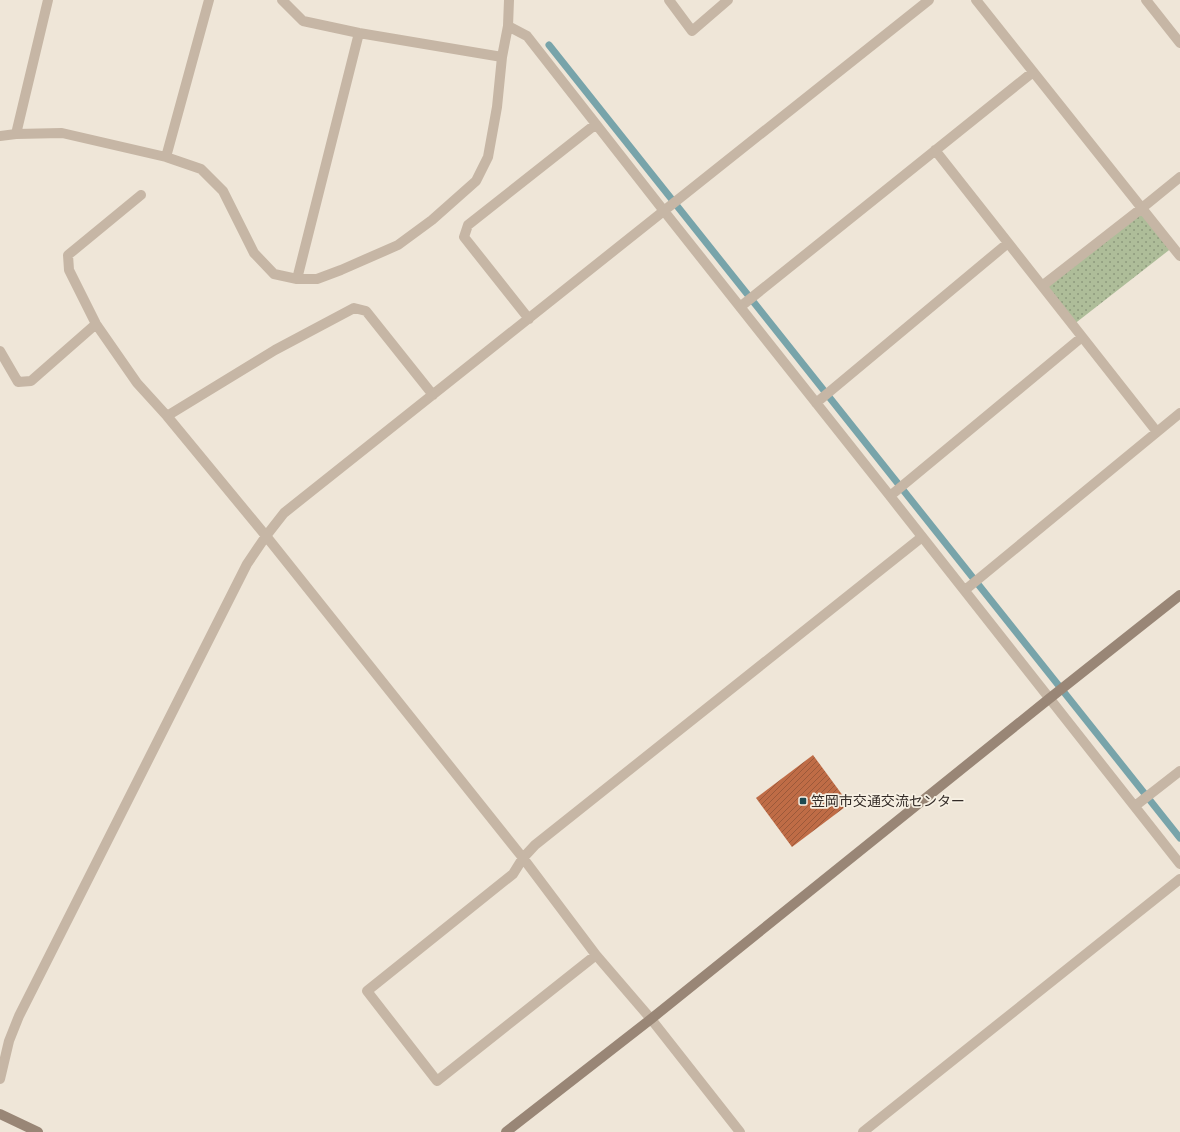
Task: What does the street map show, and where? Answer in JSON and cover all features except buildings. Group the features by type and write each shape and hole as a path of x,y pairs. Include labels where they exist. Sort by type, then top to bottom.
{"street":[{"path":"16,134 48,0"},
{"path":"166,157 209,0"},
{"path":"282,0 303,22 502,57"},
{"path":"0,136 16,134 62,133 166,157 201,169 223,191 254,253 274,274 296,279 317,279 398,245 432,220 476,181 488,158 497,107 502,57 508,26 509,0"},
{"path":"669,0 692,31 728,0"},
{"path":"0,1079 8,1041 19,1016 247,564 284,513 929,0"},
{"path":"976,0 1180,256"},
{"path":"1146,0 1180,43"},
{"path":"508,26 527,36 664,212 965,590 1180,864"},
{"path":"296,279 359,33"},
{"path":"740,307 1033,72"},
{"path":"529,319 464,236 468,225 596,124"},
{"path":"935,150 1157,432"},
{"path":"1042,286 1180,177"},
{"path":"141,195 68,255 69,270 96,324 137,383 167,416 266,536 523,858 596,955 651,1019 740,1132"},
{"path":"816,403 1008,243"},
{"path":"167,416 275,350 354,308 366,311 432,395"},
{"path":"0,351 18,382 31,382 96,324"},
{"path":"890,496 1082,337"},
{"path":"965,590 1180,413"},
{"path":"596,955 437,1081 367,991 513,874 523,858 535,845 922,537"},
{"path":"506,1132 651,1019 1180,595"},
{"path":"1135,806 1180,771"},
{"path":"863,1132 1180,879"},
{"path":"0,1114 38,1132"}],"green space":[{"path":"1142,208 1173,247 1073,325 1042,286"}],"waterway":[{"path":"549,45 1180,838"}],"place":[{"name":"笠岡市交通交流センター","path":"803,801"}]}
